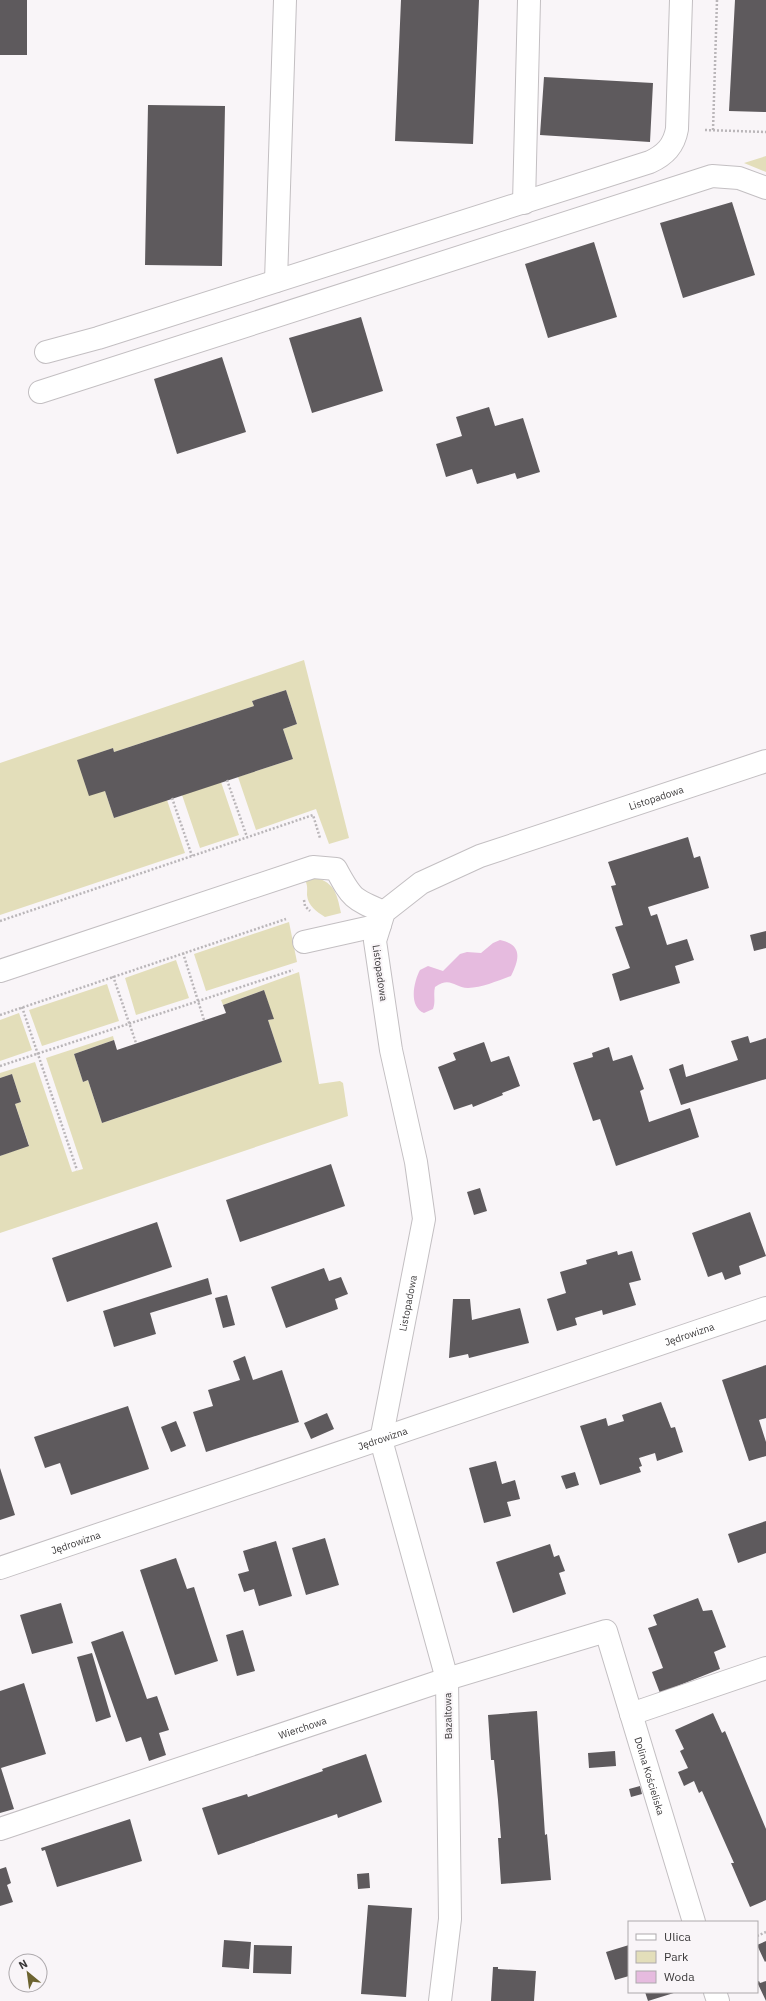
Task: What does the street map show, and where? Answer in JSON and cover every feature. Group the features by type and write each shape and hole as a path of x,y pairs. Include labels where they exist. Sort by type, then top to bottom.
{"street":[{"path":"276,281 285,0"},
{"path":"524,203 530,0"},
{"path":"46,352 98,338 524,203 650,162 662,156 675,140 677,129 681,0"},
{"path":"40,392 712,176 738,178 766,188"},
{"name":"Listopadowa","path":"381,1440 424,1219 416,1162 389,1034 375,941 382,919 421,883 480,856 766,760"},
{"path":"0,972 313,867 336,869 349,893 382,919"},
{"path":"304,942 382,919"},
{"name":"Jędrowizna","path":"0,1568 381,1440 766,1308"},
{"name":"Bazaltowa","path":"381,1440 447,1679 450,1919 440,2001"},
{"name":"Wierchowa","path":"0,1829 447,1679 606,1631"},
{"name":"Dolina Kościeliska","path":"606,1631 694,1921"},
{"path":"631,1714 766,1668"}],"path":[{"path":"713,130 717,0"},
{"path":"677,129 766,132"},
{"path":"227,780 247,837"},
{"path":"172,798 192,856"},
{"path":"0,921 313,815 330,869"},
{"path":"298,872 305,906 314,916"},
{"path":"302,913 309,911"},
{"path":"0,1015 287,918"},
{"path":"183,953 204,1020"},
{"path":"0,1066 297,968"},
{"path":"113,976 136,1043"},
{"path":"22,1007 77,1170"}],"green space":[{"path":"766,156 766,172 744,163"},
{"path":"304,660 349,838 329,844 316,809 256,830 238,777 293,759 283,729 297,724 286,690 252,701 254,706 114,752 113,748 78,760 105,791 114,818 167,800 185,853 0,915 0,763"},
{"path":"221,782 239,835 200,848 182,795"},
{"path":"312,877 330,885 336,894 341,913 325,917 316,911 311,905 307,895 305,880"},
{"path":"289,922 297,962 206,991 194,954"},
{"path":"176,960 189,998 136,1015 125,978"},
{"path":"299,972 319,1084 340,1081 343,1083 348,1116 0,1233 0,1156 29,1145 15,1104 21,1102 12,1074 0,1078 0,1073 35,1062 72,1172 83,1169 46,1058 113,1036 114,1040 74,1054 83,1082 88,1080 102,1123 282,1062 268,1020 273,1019 264,990 223,1005 221,1000"},
{"path":"107,984 119,1021 42,1046 29,1010"},
{"path":"19,1013 32,1050 0,1061 0,1020"}],"water":[{"path":"500,940 507,942 516,949 517,958 511,976 490,984 473,988 463,988 449,982 440,984 435,987 433,1009 424,1013 419,1010 414,999 414,987 420,970 428,966 443,971 460,954 467,952 481,953 493,943"}],"building":[{"path":"0,0 27,0 27,55 0,55"},
{"path":"401,0 479,0 473,144 395,141"},
{"path":"735,0 766,0 766,112 729,111"},
{"path":"544,77 653,83 650,142 540,135"},
{"path":"148,105 225,106 222,266 145,265"},
{"path":"732,202 755,275 683,298 660,223"},
{"path":"594,242 617,317 548,338 525,264"},
{"path":"361,317 383,391 312,413 289,338"},
{"path":"222,357 246,432 177,454 154,379"},
{"path":"489,407 495,426 523,418 540,472 517,479 515,473 477,484 472,469 446,477 436,444 462,436 456,417"},
{"path":"286,690 297,724 283,729 293,759 114,818 105,791 89,796 77,760 113,748 114,752 254,706 252,701"},
{"path":"688,837 694,858 700,856 709,888 648,907 651,916 657,914 667,945 687,939 694,960 675,966 680,983 620,1001 612,974 630,968 615,927 623,925 611,886 616,885 608,862"},
{"path":"766,931 766,948 754,951 750,935"},
{"path":"264,990 274,1019 268,1020 282,1062 102,1123 88,1080 83,1082 74,1054 114,1040 117,1050 226,1013 223,1005"},
{"path":"748,1036 750,1043 766,1038 766,1079 681,1105 669,1069 683,1064 686,1077 738,1060 731,1041"},
{"path":"484,1042 491,1062 509,1056 520,1086 502,1093 503,1095 473,1107 472,1104 454,1110 438,1067 456,1060 453,1053"},
{"path":"609,1047 613,1061 632,1055 644,1089 640,1091 649,1122 690,1108 699,1137 616,1166 600,1119 593,1121 573,1063 593,1057 592,1053"},
{"path":"12,1074 21,1102 15,1104 29,1146 0,1156 0,1078"},
{"path":"331,1164 345,1206 240,1242 226,1200"},
{"path":"480,1188 487,1211 474,1215 467,1192"},
{"path":"750,1212 766,1256 739,1266 741,1274 725,1280 722,1272 708,1277 692,1233"},
{"path":"157,1222 172,1267 67,1302 52,1258"},
{"path":"617,1251 618,1255 632,1251 641,1280 629,1283 636,1305 603,1315 602,1310 575,1318 577,1325 557,1331 547,1299 566,1293 560,1272 587,1264 586,1260"},
{"path":"324,1268 329,1281 341,1277 348,1294 335,1299 338,1309 286,1328 271,1287"},
{"path":"208,1278 212,1294 150,1313 156,1334 114,1347 103,1311"},
{"path":"227,1295 235,1325 223,1328 215,1298"},
{"path":"453,1299 470,1299 472,1320 520,1308 529,1343 469,1358 468,1354 449,1358"},
{"path":"245,1356 253,1380 282,1370 299,1422 206,1452 193,1412 213,1406 208,1390 240,1380 233,1361"},
{"path":"766,1365 766,1418 759,1420 766,1442 766,1456 749,1461 722,1380"},
{"path":"661,1402 671,1428 675,1427 683,1452 657,1461 655,1453 639,1458 642,1466 639,1467 641,1472 600,1485 580,1426 606,1418 608,1426 624,1421 622,1415"},
{"path":"128,1406 149,1469 71,1495 60,1463 45,1468 34,1437"},
{"path":"327,1413 334,1429 311,1439 304,1423"},
{"path":"176,1421 186,1446 171,1452 161,1427"},
{"path":"496,1461 502,1484 515,1480 520,1499 507,1502 511,1516 484,1523 469,1468"},
{"path":"0,1468 15,1515 0,1520"},
{"path":"575,1472 579,1485 566,1489 561,1476"},
{"path":"766,1521 766,1553 738,1563 728,1534"},
{"path":"325,1538 339,1585 306,1595 292,1548"},
{"path":"276,1541 292,1596 259,1606 254,1589 244,1592 238,1574 249,1571 243,1551"},
{"path":"550,1544 554,1557 559,1555 565,1571 559,1573 566,1594 513,1613 496,1562"},
{"path":"176,1558 187,1589 194,1587 218,1661 175,1675 140,1570"},
{"path":"698,1598 703,1611 712,1610 726,1647 714,1652 720,1669 660,1693 652,1672 663,1668 648,1628 657,1625 653,1615"},
{"path":"61,1603 73,1643 32,1654 20,1615"},
{"path":"243,1630 255,1671 237,1676 226,1635"},
{"path":"123,1631 147,1699 157,1696 169,1730 159,1733 166,1755 149,1761 141,1737 126,1742 91,1642"},
{"path":"92,1653 111,1717 96,1722 77,1657"},
{"path":"24,1683 46,1754 1,1768 14,1809 0,1813 0,1691"},
{"path":"537,1711 545,1835 547,1834 551,1880 501,1884 498,1838 501,1838 494,1760 491,1760 488,1715"},
{"path":"713,1713 722,1733 725,1731 766,1829 766,1900 750,1907 731,1863 734,1863 702,1791 699,1793 694,1781 684,1786 678,1772 688,1768 680,1751 684,1749 675,1730"},
{"path":"615,1751 616,1766 589,1768 588,1753"},
{"path":"366,1754 382,1802 338,1818 337,1814 218,1855 202,1808 247,1794 248,1797 323,1771 322,1769"},
{"path":"640,1786 642,1794 631,1797 629,1789"},
{"path":"130,1819 142,1861 57,1887 45,1850 42,1851 41,1848"},
{"path":"6,1867 11,1883 7,1885 13,1902 0,1906 0,1869"},
{"path":"369,1873 370,1888 358,1889 357,1874"},
{"path":"368,1905 412,1908 406,1997 361,1994"},
{"path":"224,1940 251,1942 249,1969 222,1967"},
{"path":"766,1941 765,1962 758,1947 758,1945"},
{"path":"254,1945 292,1946 291,1974 253,1973"},
{"path":"628,1945 628,1976 615,1980 606,1952"},
{"path":"493,1967 498,1967 498,1969 536,1971 534,2001 491,2001"},
{"path":"766,1981 766,2001 758,1984 758,1982 760,1983"},
{"path":"645,1993 674,1993 648,2001"}]}
